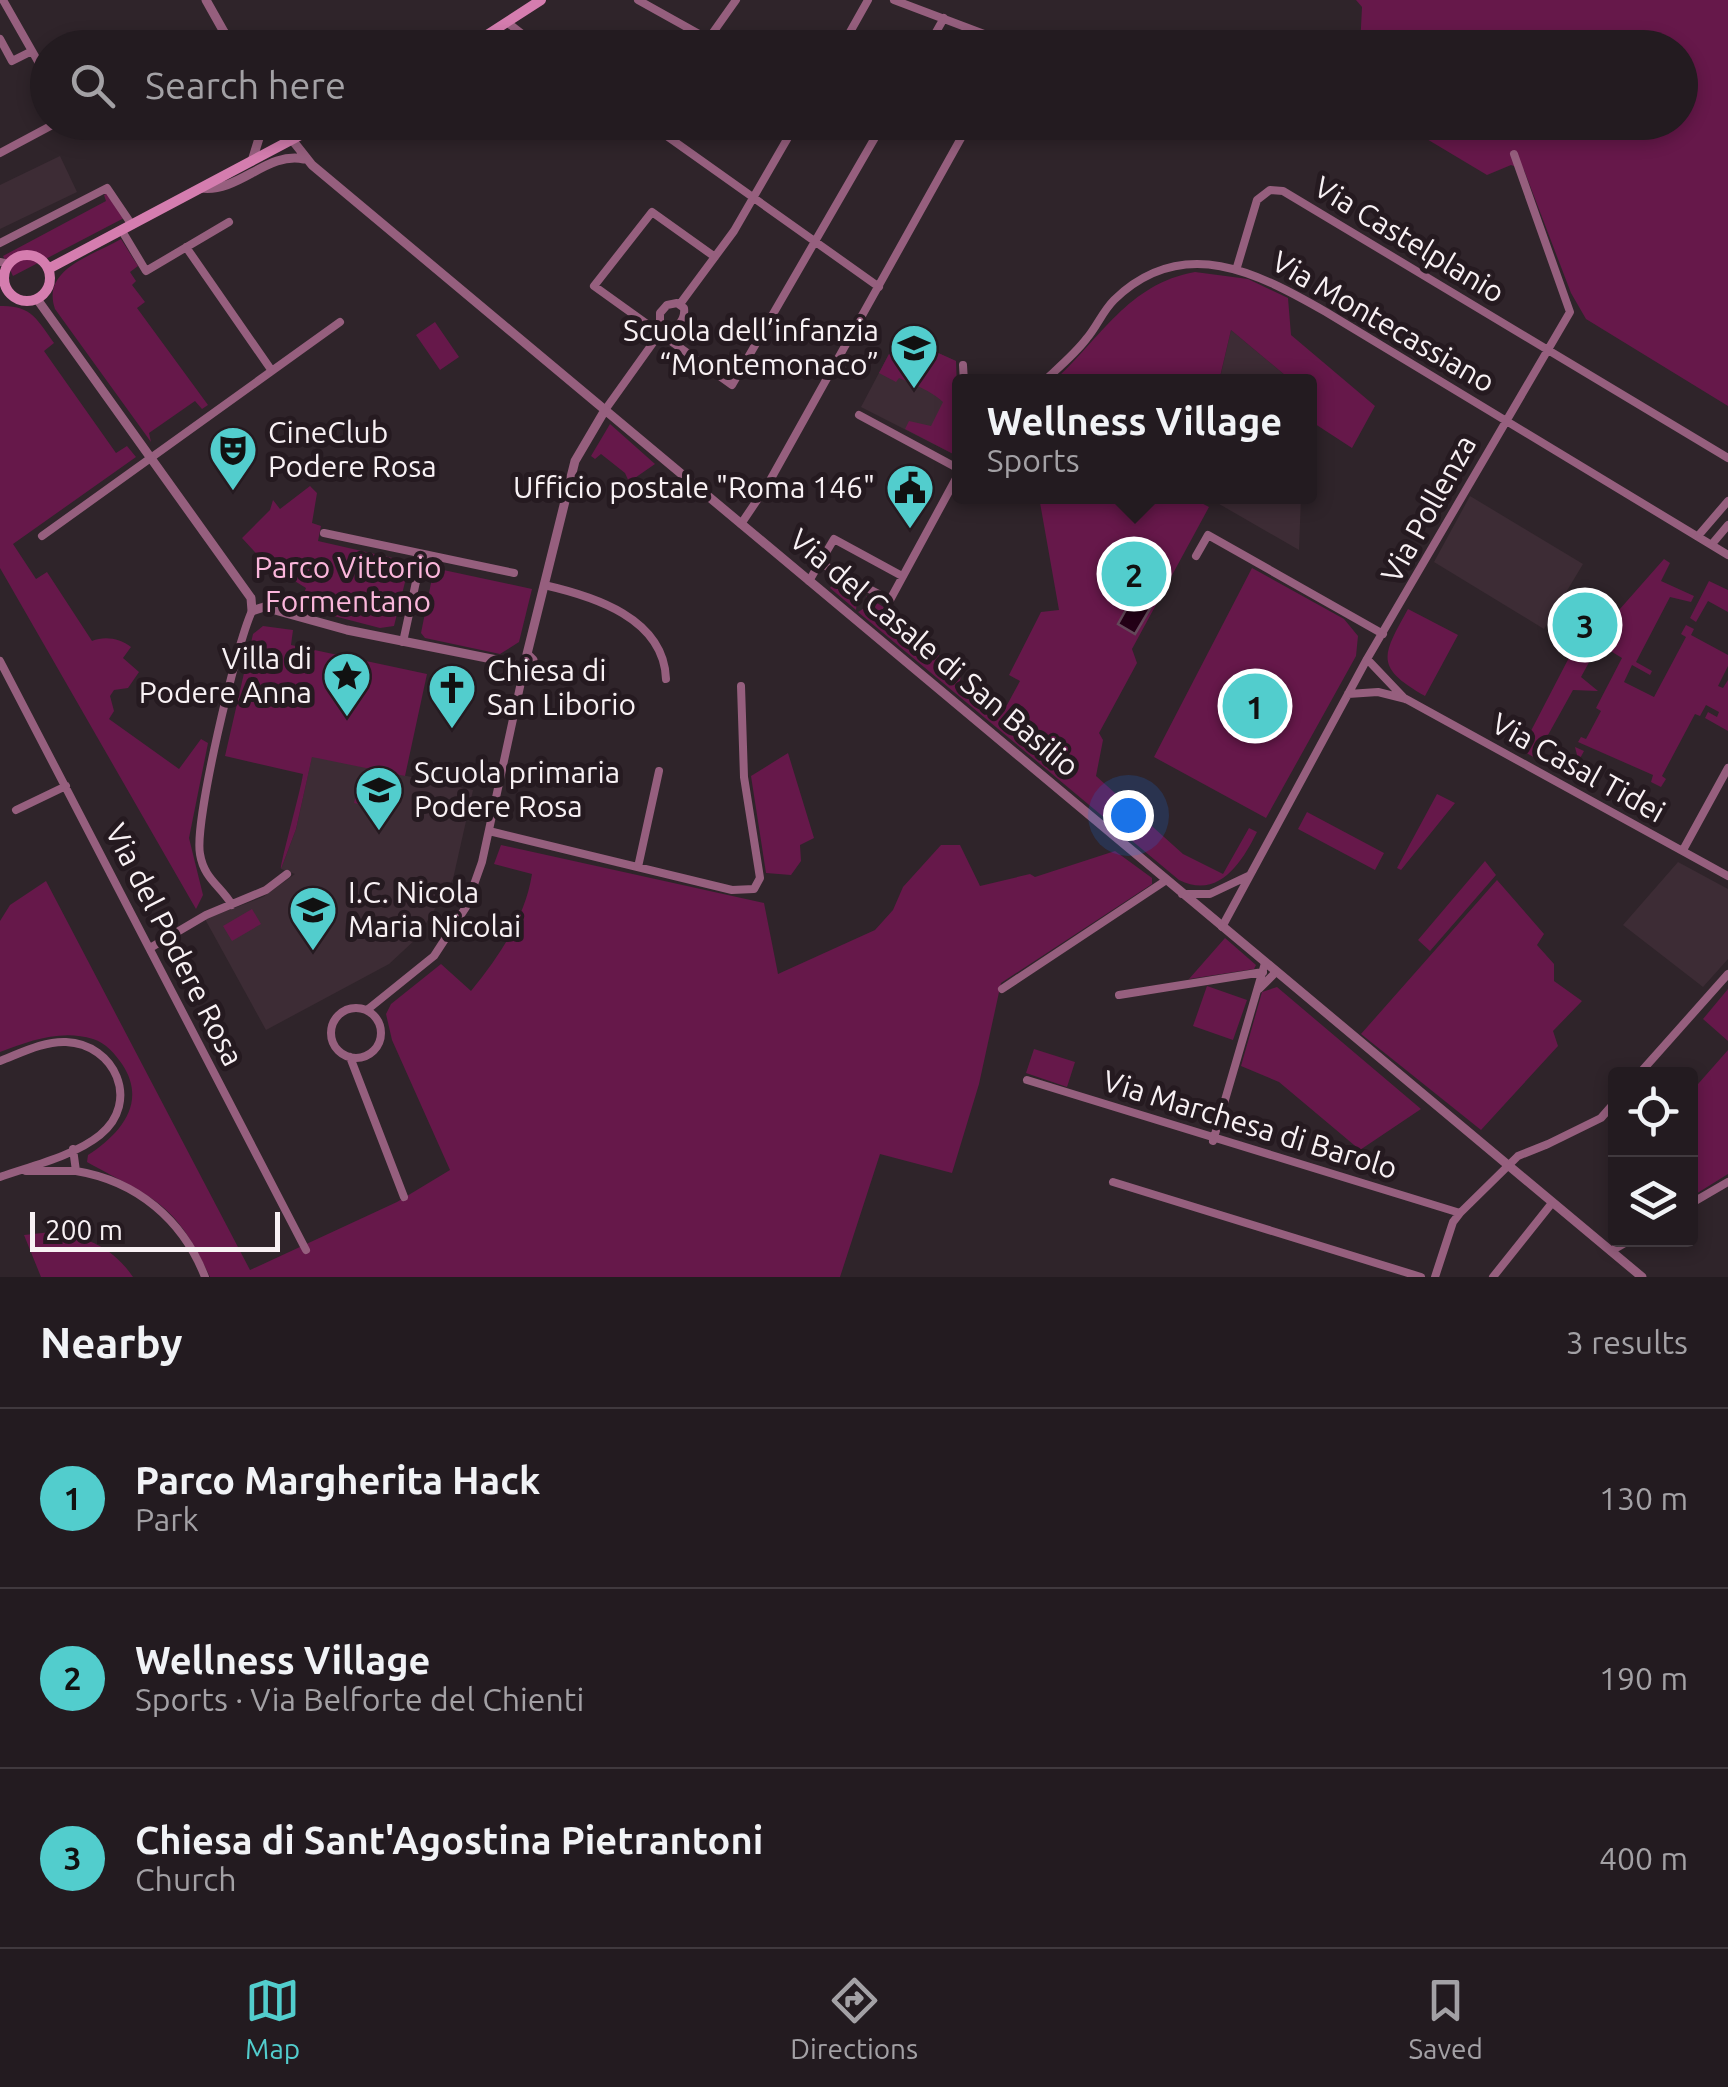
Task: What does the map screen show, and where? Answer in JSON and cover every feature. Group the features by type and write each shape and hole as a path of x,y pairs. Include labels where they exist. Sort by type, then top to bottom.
{"main road":[{"path":"497,30 541,0"},
{"path":"48,269 293,140"},
{"path":"28,255 48,269 48,288 37,298 20,300 4,292 4,263 28,255"}],"street":[{"path":"3,0 30,47"},
{"path":"206,0 223,30"},
{"path":"638,0 685,30"},
{"path":"714,30 736,0"},
{"path":"851,30 868,0"},
{"path":"894,0 973,30"},
{"path":"937,30 944,18"},
{"path":"508,23 517,30"},
{"path":"18,28 0,39 12,61 30,51"},
{"path":"0,153 30,137"},
{"path":"252,161 258,140"},
{"path":"673,140 879,286"},
{"path":"680,304 754,198 787,140"},
{"path":"715,257 652,212 594,286 732,385 874,140"},
{"path":"740,524 768,484 960,140"},
{"name":"Via del Casale di San Basilio","path":"289,142 1222,926 1264,968 1276,972 1642,1277"},
{"name":"Via Pollenza","path":"1222,926 1367,658 1570,312 1514,154"},
{"path":"200,188 228,186 283,159 306,160"},
{"path":"0,243 110,189 146,271 229,222"},
{"name":"Via Castelplanio","path":"1237,267 1257,200 1266,191 1279,190 1547,349"},
{"path":"186,248 272,371"},
{"name":"Via Montecassiano","path":"1052,374 1087,338 1115,299 1140,282 1193,264 1237,267 1274,282 1728,555"},
{"path":"37,298 250,598 252,611 219,731 200,832 200,853 209,881 224,890 232,904"},
{"path":"660,333 657,321 662,310 670,303 680,304"},
{"path":"404,1197 350,1057 336,1048 333,1024 350,1009 367,1010 428,961 454,930 476,882 523,674 533,664 526,654 575,460 660,333 670,332 682,318 684,310 680,304"},
{"path":"42,536 340,322"},
{"path":"1547,349 1728,458"},
{"path":"964,365 964,374"},
{"path":"859,415 952,467"},
{"path":"820,563 890,600 952,484"},
{"path":"1698,536 1728,501"},
{"path":"1712,544 1728,525"},
{"path":"324,533 514,573"},
{"path":"1196,556 1208,535 1383,634"},
{"path":"808,581 834,539 902,576"},
{"path":"403,642 422,554"},
{"path":"544,585 612,604 660,650 666,679"},
{"path":"250,598 262,598 264,608"},
{"path":"252,611 264,608 403,642 512,663 523,674"},
{"path":"512,663 516,655 526,654"},
{"name":"Via Casal Tidei","path":"1367,658 1406,700"},
{"name":"Via del Podere Rosa","path":"0,661 306,1250"},
{"path":"489,831 750,891 759,884 744,777 746,708 741,686"},
{"name":"Via Casal Tidei","path":"1348,694 1378,692 1406,700 1728,876"},
{"path":"1682,850 1728,768"},
{"path":"638,866 660,771"},
{"path":"16,810 66,786"},
{"path":"150,948 266,890 287,874"},
{"path":"1182,894 1210,894 1248,876"},
{"path":"1002,989 1165,881"},
{"path":"1120,995 1264,968 1213,1141"},
{"path":"1259,988 1276,972"},
{"path":"1645,1067 1728,974"},
{"path":"350,1057 373,1052 381,1038 378,1022 367,1010"},
{"path":"0,1061 61,1042 92,1047 110,1061 120,1086 116,1112 100,1135 0,1178"},
{"name":"Via Marchesa di Barolo","path":"1027,1080 1213,1141 1460,1213"},
{"path":"1436,1277 1460,1213 1506,1165 1601,1118 1608,1111"},
{"path":"73,1149 76,1171"},
{"path":"17,1171 76,1171 117,1182 154,1206 185,1238 206,1277"},
{"path":"1113,1182 1421,1277"},
{"path":"1698,1199 1728,1182"},
{"path":"1493,1277 1552,1203"},
{"path":"1611,1251 1618,1247"}],"shaded area":[{"path":"60,156 77,192 0,229 0,185"},
{"path":"1231,330 1284,374 1221,374"},
{"name":"Scuola dell’infanzia “Montemonaco”","path":"925,347 956,361 956,374 952,374 952,453 861,407 889,354 911,370"},
{"path":"1470,496 1583,564 1544,629 1434,562"},
{"path":"1219,504 1301,504 1299,550"},
{"path":"1136,592 1154,602 1135,634 1118,624"},
{"path":"312,756 473,790 453,879 417,938 389,964 266,1030 205,919 263,897 295,874 281,869 296,829"},
{"path":"1678,862 1728,889 1728,959 1703,987 1623,925"}],"green space":[{"path":"1356,0 1728,0 1728,406 1586,319 1571,293 1524,170 1511,165 1487,175 1428,140 1698,140 1698,30 1361,30 1362,7"},
{"path":"109,192 124,218 13,276 3,256 106,201 104,195"},
{"path":"121,239 138,266 130,272 136,281 132,285 145,302 137,308 208,405 202,409 195,401 149,433 151,442 55,309 55,284 62,274"},
{"path":"1195,272 1248,279 1288,298 1291,335 1375,406 1352,448 1317,425 1317,374 1284,374 1231,330 1221,374 1061,374 1133,300 1172,278"},
{"path":"0,306 19,308 38,320 54,343 44,351 116,453 127,446 136,457 13,544 36,579 47,572 92,641 112,639 131,647 123,658 139,672 128,688 114,690 110,696 114,711 109,719 179,769 201,739 208,743 189,838 203,895 196,909 0,568"},
{"path":"435,322 459,357 440,370 416,335"},
{"path":"925,347 956,361 956,374 952,374 952,453 905,429 909,421 931,426 943,402 917,386 899,378 896,382 879,373 889,354 911,370"},
{"path":"610,424 655,464 629,482 625,473 601,454 595,459 591,456"},
{"name":"Parco Vittorio Formentano","path":"310,486 317,493 312,523 321,526 318,541 410,562 394,626 380,628 299,607 306,588 264,562 242,538 270,510 273,500 280,509"},
{"path":"1040,504 1209,507 1132,649 1137,663 1099,733 1103,740 1096,776 1183,854 1223,874 1249,828 1257,832 1236,866 1217,882 1193,885 1179,880 858,612 866,607 866,596 893,613 889,622 962,671 959,685 992,703 1007,705 1020,681 1009,675 1041,612 1059,610"},
{"path":"1664,559 1670,563 1661,581 1694,596 1691,602 1670,597 1636,662 1652,671 1650,675 1632,665 1624,682 1654,697 1686,637 1681,634 1686,625 1694,629 1691,635 1728,655 1728,666 1718,686 1723,688 1728,680 1728,731 1705,718 1708,712 1717,717 1719,712 1706,705 1700,716 1695,714 1662,776 1666,779 1661,787 1651,782 1653,775 1578,742 1581,737 1586,739 1601,711 1596,708 1622,658 1599,644 1581,677 1598,691 1573,690 1538,753 1567,770 1577,755 1575,747 1584,751 1570,777 1521,750 1574,648 1582,652"},
{"path":"434,568 532,589 519,642 500,654 425,638 421,633"},
{"path":"1252,568 1344,619 1358,636 1356,656 1266,818 1154,757"},
{"path":"836,579 864,595 857,601 856,610 830,588"},
{"path":"1709,581 1728,590 1728,612 1708,601 1696,622 1690,618"},
{"path":"1408,609 1458,635 1425,696 1397,677 1388,659 1393,638"},
{"path":"263,626 293,630 291,645 427,674 405,776 312,757 296,829 281,869 303,774 225,756 253,634"},
{"path":"788,753 814,838 800,845 801,861 791,875 766,873 751,776"},
{"path":"361,775 388,781 382,810 354,803"},
{"path":"1437,794 1455,803 1401,870 1397,868"},
{"path":"1307,812 1384,853 1375,870 1298,829"},
{"path":"501,845 764,903 778,974 875,930 893,910 903,887 941,845 960,845 980,886 1030,874 1035,877 1115,851 1152,878 1152,884 1001,983 979,1084 952,1173 880,1154 840,1277 210,1277 174,1217 147,1195 87,1162 88,1155 120,1127 131,1104 129,1078 113,1053 98,1041 69,1035 34,1040 0,1052 0,921 10,905 46,881 250,1270 397,1202 450,1170 392,1040 386,1014 391,1004 441,964 471,991 491,965 517,921 532,874 494,864"},
{"path":"1485,861 1496,875 1430,951 1418,940"},
{"path":"1497,880 1544,934 1537,945 1554,964 1554,981 1582,1001 1553,1031 1558,1046 1481,1130 1361,1034"},
{"path":"252,909 261,924 232,941 223,926"},
{"path":"1225,938 1256,965 1254,969 1189,979"},
{"path":"1207,986 1247,1000 1233,1040 1193,1026"},
{"path":"1277,987 1421,1109 1360,1150 1279,1082 1241,1066 1262,992"},
{"path":"1728,989 1728,1041 1703,1019"},
{"path":"1034,1049 1075,1062 1067,1087 1026,1073"},
{"path":"1728,1050 1728,1174 1698,1193 1698,1157 1698,1084"},
{"path":"51,1232 97,1245 117,1258 133,1277 41,1277 24,1235"}],"place":[{"name":"Scuola dell’infanzia “Montemonaco”","path":"914,390"},
{"name":"CineClub Podere Rosa","path":"233,492"},
{"name":"Ufficio postale \"Roma 146\"","path":"910,530"},
{"name":"Wellness Village","path":"1134,574"},
{"name":"Chiesa di Sant'Agostina Pietrantoni","path":"1585,625"},
{"name":"Parco Margherita Hack","path":"1255,706"},
{"name":"Villa di Podere Anna","path":"347,718"},
{"name":"Chiesa di San Liborio","path":"452,730"},
{"name":"Scuola primaria Podere Rosa","path":"379,832"},
{"name":"I.C. Nicola Maria Nicolai","path":"313,952"}]}
